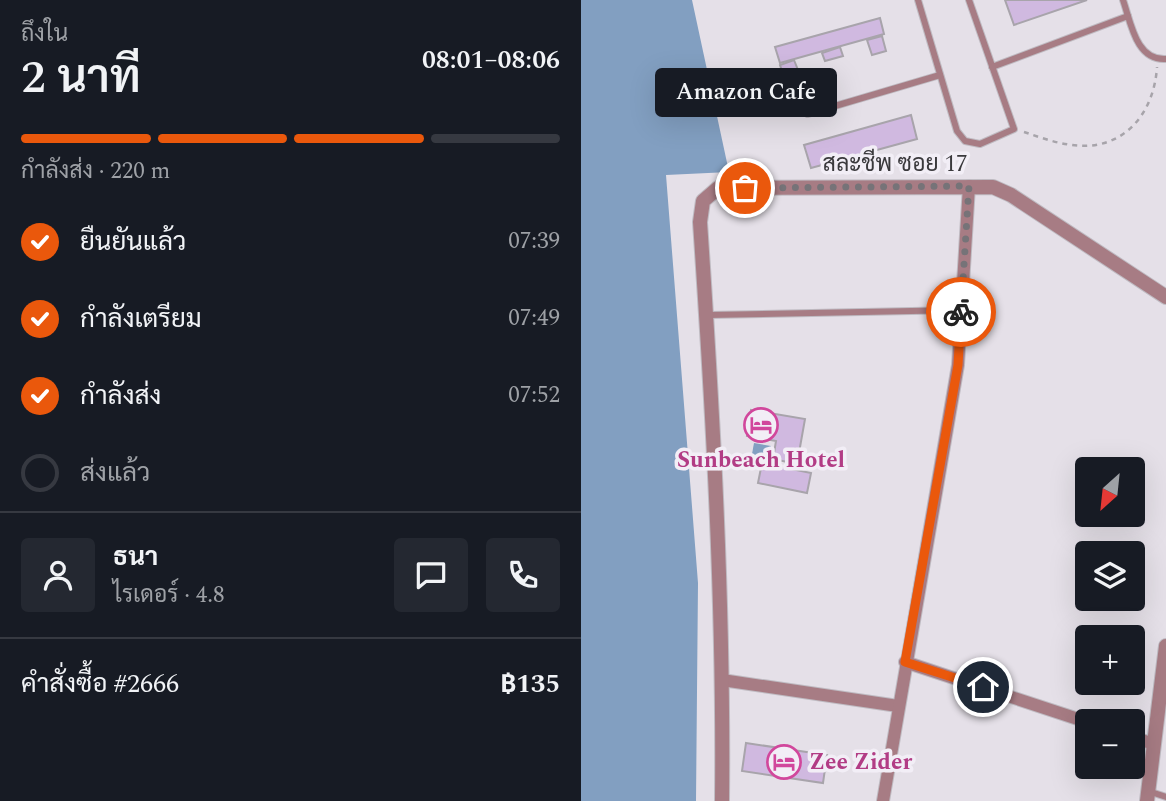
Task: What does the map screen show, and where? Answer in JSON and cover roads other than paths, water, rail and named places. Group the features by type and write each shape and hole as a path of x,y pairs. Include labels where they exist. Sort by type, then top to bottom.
{"street":[{"path":"883,801 958,365 969,186"},
{"name":"สละชีพ ซอย 17","path":"706,315 700,222 703,201 717,188 993,187 1011,195 1166,297"},
{"path":"706,315 713,419 722,680 722,801"},
{"path":"1147,796 1163,696 1166,646"},
{"path":"905,662 1075,718"},
{"path":"722,680 898,706"},
{"path":"1145,741 1154,744"}],"lane":[{"path":"918,0 957,131 965,141 980,144 1014,129 969,0"},
{"path":"1123,0 1140,48 1157,60 1166,59"},
{"path":"992,67 1128,16"},
{"path":"808,114 940,75"},
{"path":"706,315 961,310"},
{"path":"1147,796 1166,797"}],"water":[{"path":"581,0 692,0 729,172 666,175 698,583 696,801 581,801"},
{"path":"754,443 771,446 768,458 752,454"}],"place":[{"name":"Amazon Cafe","path":"745,188"},
{"name":"Sunbeach Hotel","path":"761,425"},
{"name":"Zee Zider","path":"784,762"}]}
